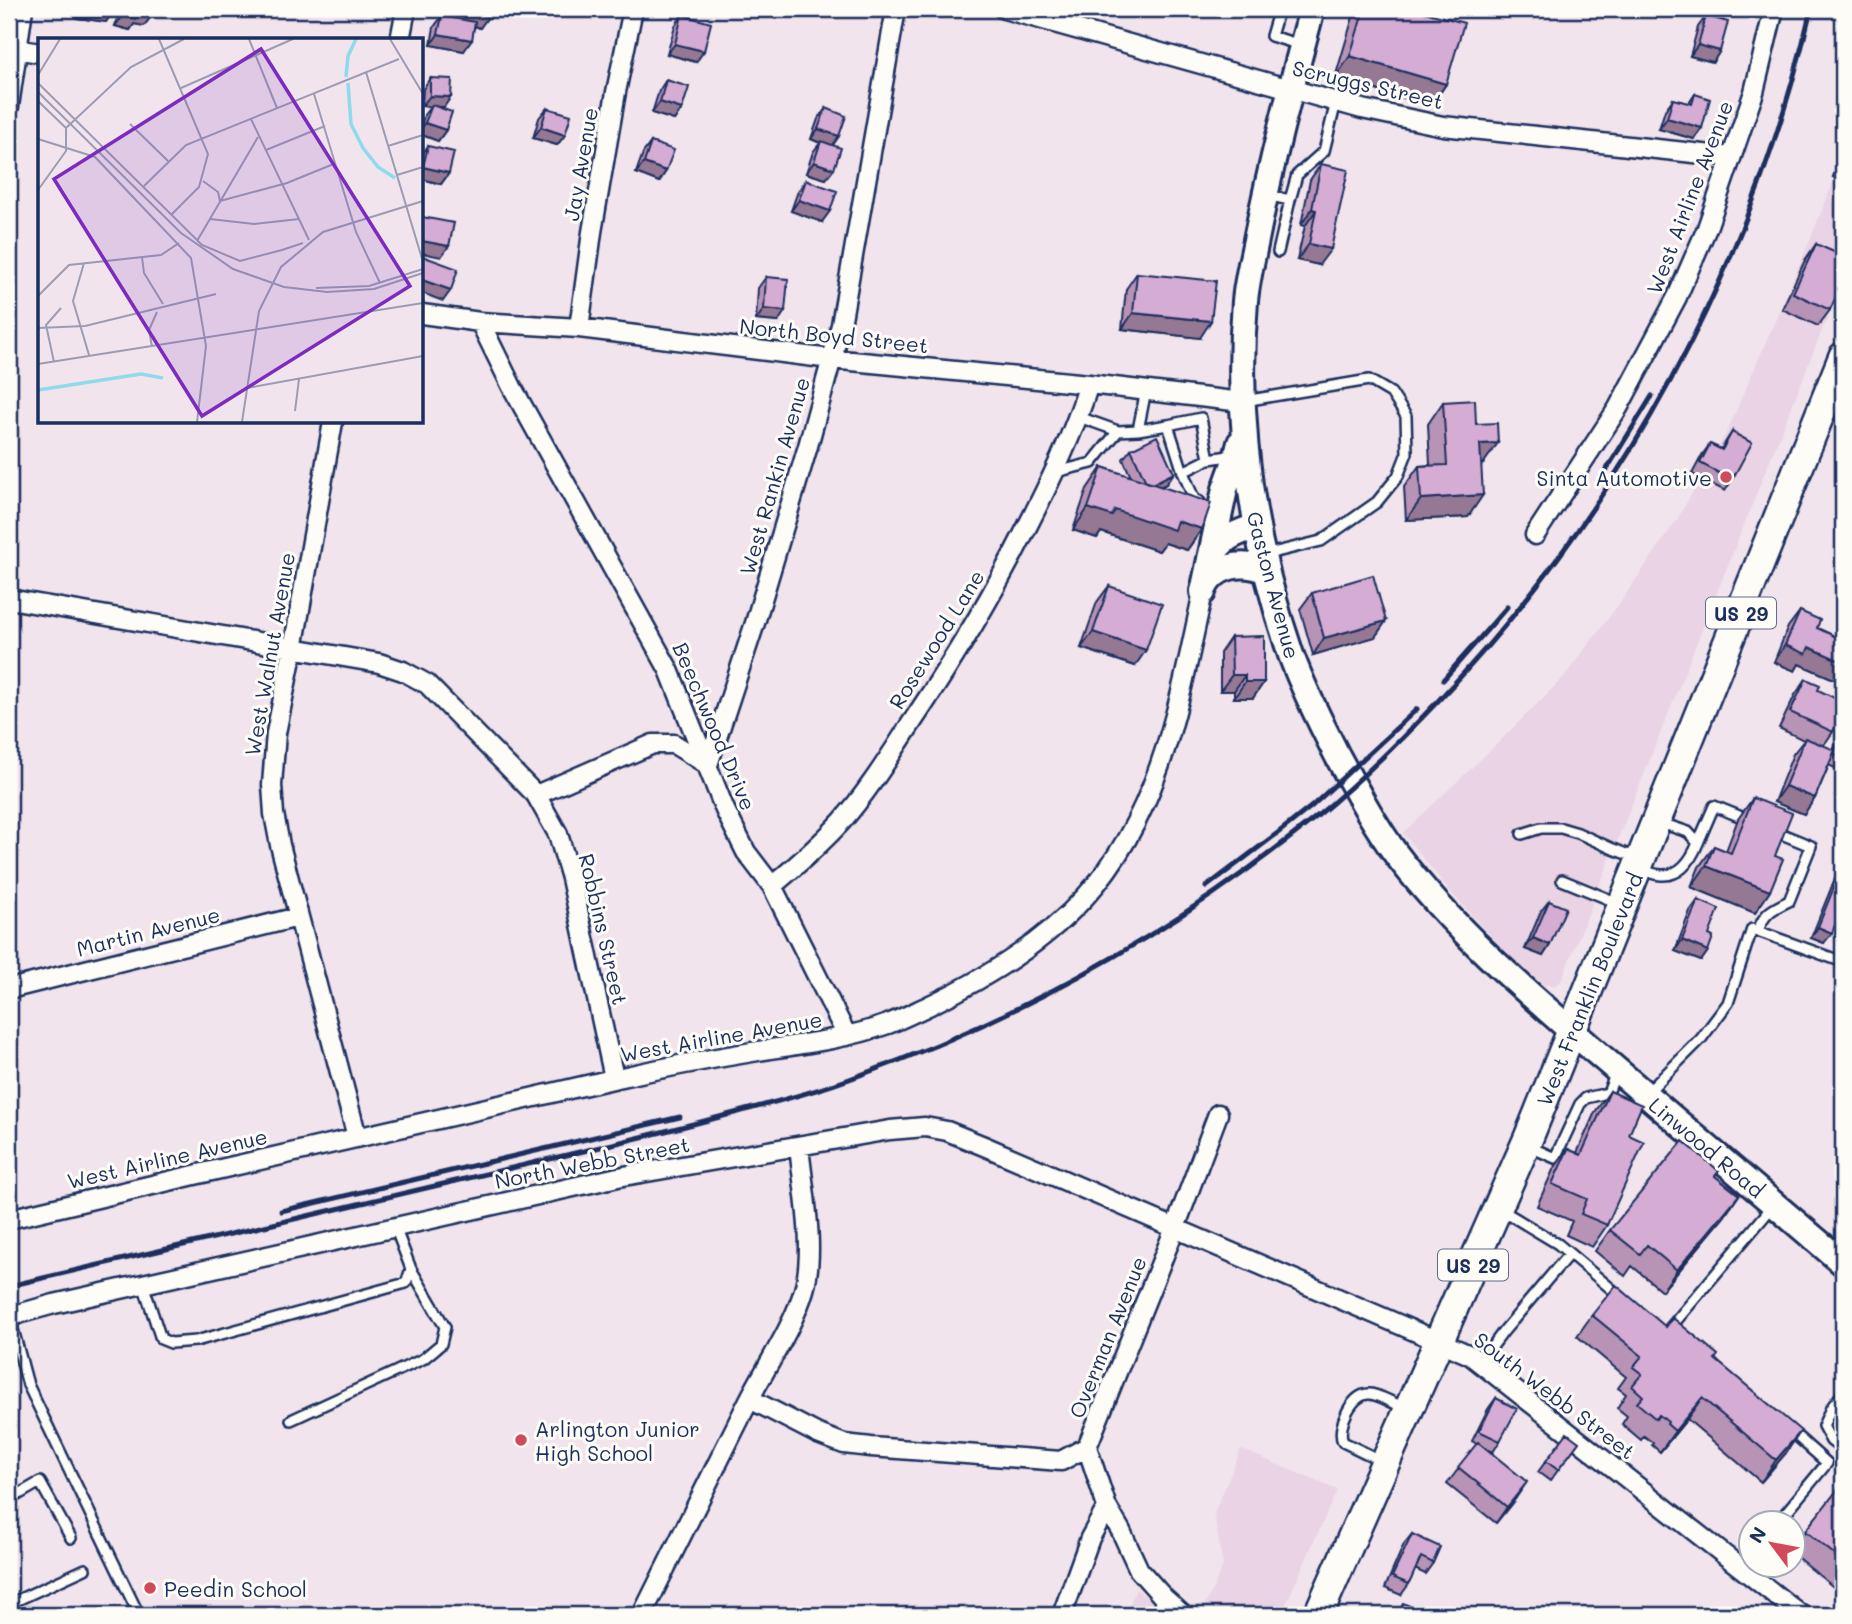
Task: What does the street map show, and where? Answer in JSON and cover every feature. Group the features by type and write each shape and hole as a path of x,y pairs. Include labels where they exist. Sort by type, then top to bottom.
{"main road":[{"name":"Gaston Avenue","path":"1312,9 1265,195 1246,296 1243,412 1248,474 1264,563 1292,656 1319,720 1379,830 1449,916 1483,951 1571,1030"},
{"name":"West Franklin Boulevard","path":"1318,1615 1525,1144 1842,365"},
{"path":"1203,592 1210,558 1214,508 1225,489 1237,455 1243,412"},
{"path":"1210,558 1222,541 1256,526"},
{"path":"1203,592 1213,575 1231,566 1264,563"},
{"name":"Linwood Road","path":"1571,1030 1843,1263"}],"street":[{"path":"9,106 13,48 23,9"},
{"path":"400,38 406,9"},
{"name":"Jay Avenue","path":"579,328 592,232 633,9"},
{"name":"West Rankin Avenue","path":"708,765 755,623 841,325 896,9"},
{"name":"Scruggs Street","path":"1004,9 1290,90 1443,126 1731,157"},
{"name":"West Airline Avenue","path":"1535,535 1618,408 1677,297 1707,228 1754,92 1774,9"},
{"path":"13,48 38,53"},
{"name":"North Boyd Street","path":"424,314 480,322 579,328 831,359 1146,390 1199,397 1243,412"},
{"name":"Beechwood Drive","path":"480,322 512,387 669,670 725,810 746,852 772,886 847,1036"},
{"name":"Rosewood Lane","path":"772,886 809,855 843,820 876,776 958,653 999,583 1054,472 1079,417 1089,384"},
{"name":"West Walnut Avenue","path":"332,424 276,733 272,785 280,845 357,1137"},
{"name":"West Airline Avenue","path":"9,1219 688,1062 847,1036 891,1023 943,999 992,972 1049,933 1085,897 1114,862 1135,826 1161,762 1181,693 1203,592"},
{"name":"Robbins Street","path":"9,599 379,663 403,671 427,684 536,795 558,834 614,1079"},
{"path":"536,795 653,744 674,744 708,765"},
{"name":"Martin Avenue","path":"9,989 298,917"},
{"name":"Overman Avenue","path":"1183,1615 1139,1570 1107,1507 1087,1447 1218,1114"},
{"name":"North Webb Street","path":"10,1318 54,1304 618,1177 890,1130 925,1128 947,1131 1175,1228"},
{"path":"642,1615 804,1290 808,1236 799,1146"},
{"name":"South Webb Street","path":"1175,1228 1470,1355 1743,1565 1801,1615"},
{"path":"750,1399 818,1434 844,1444 1061,1461 1087,1447"},
{"path":"1062,1615 1090,1538 1107,1507"}],"lane":[{"path":"1279,9 1271,36 1302,46"},
{"path":"1279,252 1297,175 1324,151 1336,102"},
{"path":"1265,195 1290,200"},
{"path":"1243,412 1368,380 1391,393 1406,416 1407,453 1398,476 1377,502 1321,541 1264,563"},
{"path":"1138,430 1146,390"},
{"path":"1199,397 1200,418 1209,459"},
{"path":"1079,417 1118,430 1138,430 1200,418"},
{"path":"1168,425 1194,499 1214,508"},
{"path":"1054,472 1092,463 1118,430"},
{"path":"1183,472 1209,459 1237,455"},
{"path":"1522,834 1541,828 1561,828 1578,833 1664,876 1682,870 1694,854 1714,806 1811,846 1789,901 1771,909 1758,931"},
{"path":"1657,821 1688,832 1698,843"},
{"path":"1562,880 1623,904"},
{"path":"1645,1095 1700,1039 1728,1003 1752,929 1843,962"},
{"path":"1525,1144 1555,1158 1580,1104 1586,1098 1608,1093 1617,1070"},
{"path":"1670,1328 1774,1205"},
{"path":"1498,1208 1558,1244 1625,1300"},
{"path":"291,1420 423,1359 441,1344 445,1327 411,1269 395,1227"},
{"path":"1480,1363 1569,1254"},
{"path":"143,1284 160,1339 171,1343 196,1341 407,1283 411,1269"},
{"path":"10,1318 28,1385 139,1615"},
{"path":"1843,1393 1831,1408 1823,1426 1831,1441 1843,1450"},
{"path":"1385,1463 1343,1442 1340,1436 1343,1421 1359,1396 1369,1394 1408,1410"},
{"path":"1785,1426 1827,1463 1790,1508"},
{"path":"9,1500 40,1482 71,1538"},
{"path":"9,1604 85,1569"}],"shaded area":[{"path":"1843,158 1843,278 1561,981 1555,985 1544,985 1510,957 1484,929 1403,833 1564,677 1675,523 1725,436"},
{"path":"1241,1449 1337,1490 1281,1615 1201,1615 1223,1566 1214,1514"},
{"path":"1136,1589 1170,1615 1126,1615"}],"building":[{"path":"125,9 153,9 152,15 139,12 138,19 123,16"},
{"path":"463,9 490,9 488,17"},
{"path":"1364,9 1414,9 1464,23 1446,84 1350,56"},
{"path":"1714,9 1729,9 1727,14"},
{"path":"682,15 711,23 704,51 675,44"},
{"path":"442,16 475,22 472,40 438,34"},
{"path":"1706,16 1728,22 1720,51 1698,45"},
{"path":"430,78 452,79 451,97 430,96"},
{"path":"666,80 689,87 682,109 660,102"},
{"path":"1695,94 1710,99 1702,128 1667,118 1673,99 1692,104"},
{"path":"432,105 452,112 446,130 425,123"},
{"path":"547,108 571,115 565,135 541,127"},
{"path":"826,108 846,116 839,136 818,129"},
{"path":"821,141 841,148 834,169 814,162"},
{"path":"651,142 674,150 666,171 644,163"},
{"path":"428,146 454,152 449,173 424,167"},
{"path":"1321,164 1348,170 1331,249 1309,244 1316,210 1312,209"},
{"path":"806,180 837,191 830,211 799,200"},
{"path":"424,217 454,223 449,246 424,241"},
{"path":"1816,244 1843,256 1843,281 1830,310 1793,293"},
{"path":"424,257 458,269 451,290 424,281"},
{"path":"1137,273 1216,281 1211,321 1133,313"},
{"path":"766,277 788,279 785,311 764,309"},
{"path":"1475,400 1476,424 1497,423 1498,443 1480,444 1483,495 1421,499 1419,466 1447,465 1443,402"},
{"path":"1732,432 1752,443 1732,480 1700,463 1710,444 1722,450"},
{"path":"1157,436 1174,473 1152,484 1146,482 1131,449"},
{"path":"1102,467 1211,503 1202,529 1177,521 1174,530 1115,510 1112,516 1088,508"},
{"path":"1373,575 1386,621 1324,638 1312,593"},
{"path":"1109,586 1162,604 1146,650 1093,632"},
{"path":"1800,611 1820,620 1817,628 1843,640 1843,662 1809,647 1806,654 1785,645"},
{"path":"1264,636 1264,682 1245,682 1245,675 1232,675 1231,637"},
{"path":"1806,679 1820,685 1818,690 1843,702 1843,710 1833,732 1790,712"},
{"path":"1843,733 1843,758 1834,753"},
{"path":"1805,738 1835,750 1815,798 1785,786"},
{"path":"1753,798 1792,813 1775,856 1783,859 1770,891 1706,866 1714,846 1731,853"},
{"path":"1843,865 1843,904 1832,933 1818,927"},
{"path":"1698,900 1719,909 1709,935 1713,937 1708,951 1682,940"},
{"path":"1549,901 1566,908 1550,945 1533,938"},
{"path":"1610,1091 1642,1105 1629,1135 1644,1142 1607,1225 1581,1214 1587,1199 1552,1184 1568,1149 1581,1155"},
{"path":"1683,1141 1719,1171 1715,1176 1739,1195 1677,1270 1647,1245 1640,1254 1610,1230"},
{"path":"1616,1285 1666,1327 1673,1318 1718,1355 1715,1359 1801,1431 1776,1460 1702,1398 1675,1431 1659,1415 1656,1419 1637,1403 1643,1396 1632,1386 1642,1374 1633,1367 1642,1356 1592,1315"},
{"path":"1496,1398 1517,1409 1500,1441 1479,1431"},
{"path":"1567,1433 1579,1442 1558,1470 1546,1461"},
{"path":"1478,1442 1527,1482 1507,1507 1458,1467"},
{"path":"1843,1483 1843,1561 1806,1530"},
{"path":"1412,1534 1440,1547 1433,1563 1421,1557 1409,1584 1392,1577"},
{"path":"1403,1603 1429,1615 1398,1615"}],"railway":[{"path":"9,1286 617,1143 830,1086 924,1050 1043,995 1156,931 1211,895 1316,817 1378,761 1437,702 1503,627 1565,549 1620,466 1671,381 1715,292 1753,200 1785,106 1811,9"},
{"path":"1602,477 1652,396"},
{"path":"1443,680 1507,607"},
{"path":"1206,887 1312,806 1417,709"},
{"path":"281,1211 680,1117"}],"place":[{"name":"Sinta Automotive","path":"1726,477"},
{"name":"Arlington Junior High School","path":"521,1440"},
{"name":"Peedin School","path":"150,1588"}]}
